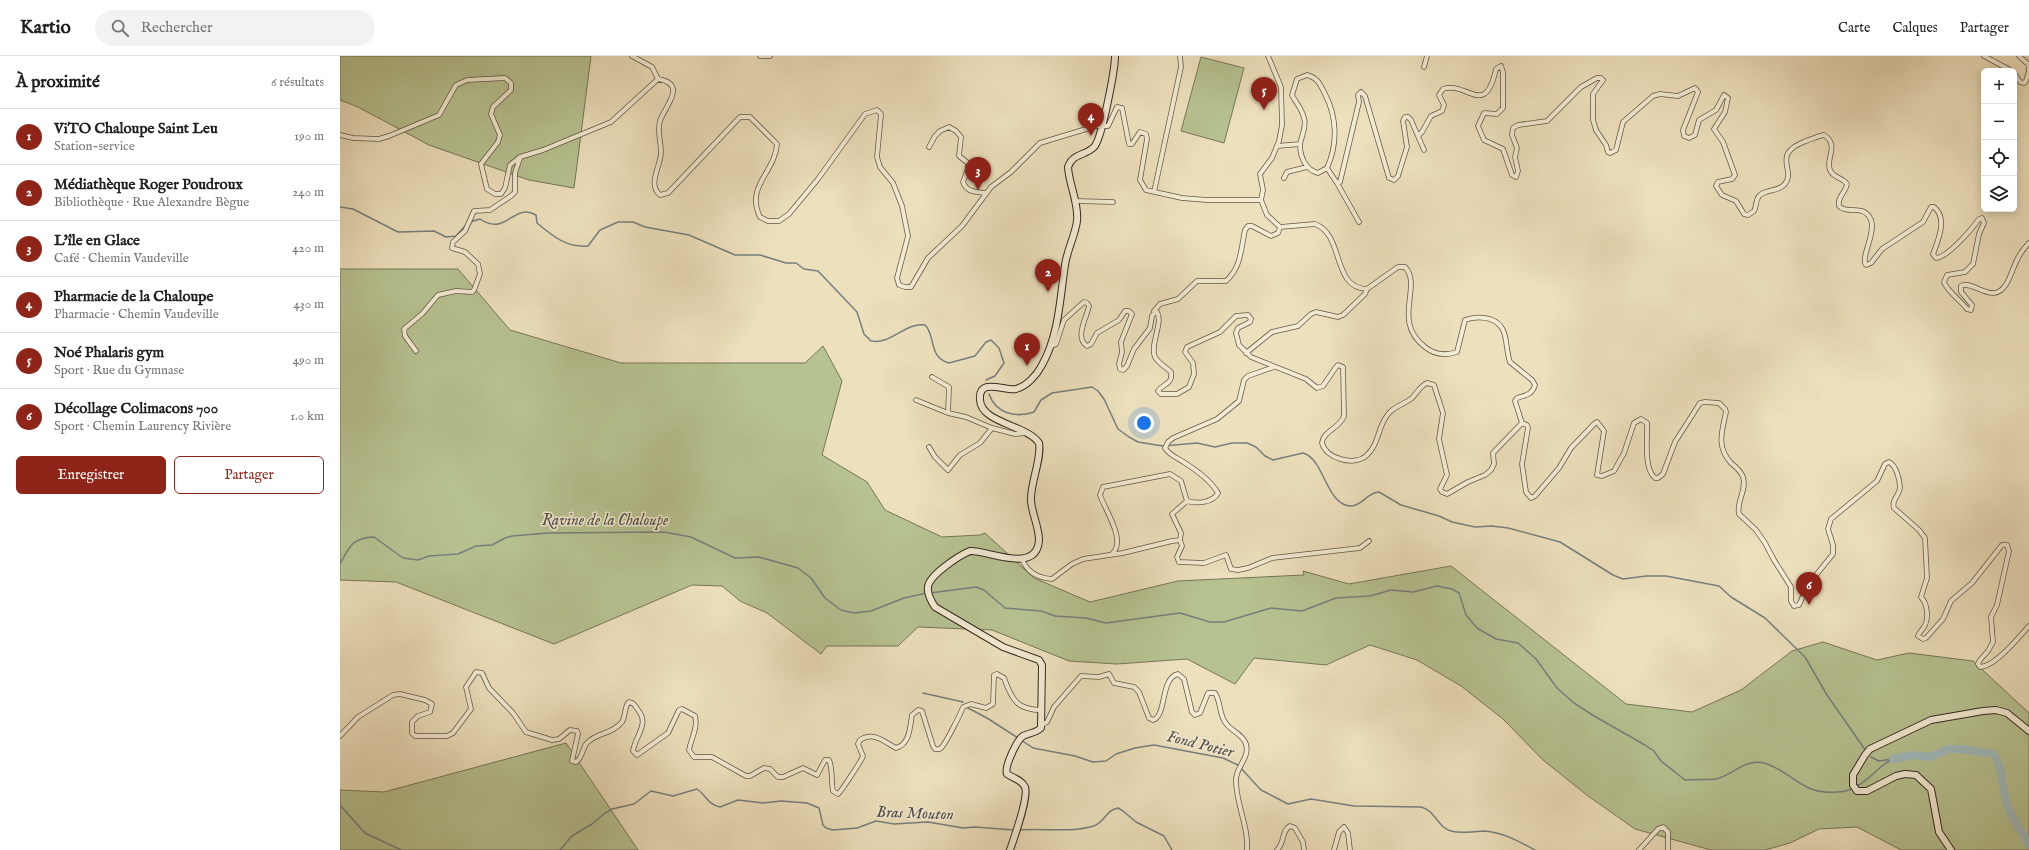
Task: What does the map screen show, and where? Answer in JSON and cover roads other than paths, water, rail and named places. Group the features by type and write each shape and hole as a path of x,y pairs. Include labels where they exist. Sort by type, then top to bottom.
{"main road":[{"path":"1010,850 1026,790 1022,782 1009,776 1006,770 1021,739 1038,731 1042,725 1042,667 1039,660 999,645 935,607 930,599 928,588 934,577 970,550 1014,559 1022,559 1029,557 1034,553 1039,541 1031,502 1040,446 1037,440 1026,433 987,414 980,404 981,392 988,386 1011,390 1022,387 1034,376 1042,365 1050,347 1061,306 1067,254 1077,221 1075,201 1068,167 1075,156 1094,147 1102,127 1115,56"},
{"path":"1951,850 1939,832 1931,789 1916,775 1905,774 1896,776 1873,789 1862,792 1857,790 1852,781 1853,775 1865,755 1876,745 1931,720 1983,711 1996,710 2007,713 2029,731"}],"street":[{"path":"632,56 652,67 658,79"},
{"path":"760,56 770,56"},
{"path":"1154,192 1181,67 1180,56"},
{"path":"1268,56 1281,87 1282,125 1277,146 1269,162 1260,174 1263,190 1261,200 1267,215 1280,227 1315,224 1325,229 1332,242 1346,280 1354,285 1367,288"},
{"path":"1424,67 1427,56"},
{"path":"1984,56 2006,68"},
{"path":"2017,78 2020,82 2024,83 2029,71 2029,65 2019,56"},
{"path":"1418,136 1431,116 1442,111 1444,105 1439,95 1442,89 1453,88 1472,95 1485,93 1491,87 1496,69 1501,66 1503,72 1503,108 1496,114 1484,113 1478,126 1484,140 1503,149 1512,175 1516,177 1518,174 1516,157 1517,148 1512,135 1514,128 1518,125 1547,121 1581,87 1597,78 1601,78 1602,80 1593,94 1593,120 1596,130 1610,153 1616,150 1623,122 1653,96 1656,94 1678,96 1695,88 1698,92 1683,130 1684,136 1689,138 1695,134 1699,120 1716,110 1724,95 1728,98 1725,112 1714,129 1723,142 1735,175 1732,179 1718,182 1716,185 1722,195 1736,201 1744,214 1748,215 1754,211 1757,198 1761,194 1778,189 1785,184 1787,178 1786,156 1788,152 1797,144 1824,135 1828,138 1833,153 1828,164 1830,171 1835,177 1847,184 1838,200 1839,206 1844,209 1865,212 1871,222 1872,236 1864,259 1866,264 1869,264 1882,249 1923,222 1932,207 1939,212 1941,224 1940,238 1933,254 1936,258 1941,257 1952,249 1979,218 1982,218 1984,223 1979,234 1973,264 1965,272 1947,275 1944,282 1946,287 1963,302 1967,309 1971,310 1972,305 1961,292 1961,286 1966,284 1980,291 1992,293 1999,291 2007,282 2018,258 2029,242"},
{"path":"1307,75 1314,77 1319,82 1329,102 1334,119 1335,134 1330,161 1327,168 1318,173 1307,167 1303,160 1300,144 1305,128 1304,118 1292,95 1297,79 1307,75"},
{"path":"340,135 352,138 378,139 389,136 439,115 456,85 467,80 505,78 511,84 511,90 494,107 491,114 500,135 498,142 481,164 488,189 495,194 501,194 505,188 510,164 520,158 611,122 658,79"},
{"path":"658,79 667,81 672,86 673,96 659,122 661,154 654,185 656,192 660,195 668,193 740,117 750,117 777,144 776,154 756,188 755,207 760,217 768,221 779,221 789,214 818,179 864,114 877,110 881,114 877,157 880,167 893,183 902,206 907,228 908,236 896,278 899,285 905,287 911,287 928,258 962,226 990,187 1011,172 1040,143 1096,126 1102,127 1110,125 1116,110 1120,107 1122,108 1129,144 1132,144 1140,132 1146,134 1147,139 1140,180 1143,188 1182,198 1207,200 1261,200"},
{"path":"1337,183 1341,180 1359,102 1358,95 1361,92 1365,96 1387,171 1392,180 1397,179 1407,147 1404,121 1405,117 1408,117 1411,120 1424,150"},
{"path":"929,147 940,131 948,127 956,131 962,137 959,156 968,163 963,182 964,186 970,191 987,193"},
{"path":"1277,146 1300,144"},
{"path":"416,351 405,336 404,329 422,314 438,295 456,290 472,292 474,290 480,274 478,264 473,257 465,252 452,248 453,242 465,231 474,211 490,210 515,192 515,173 520,158"},
{"path":"1284,178 1287,172 1307,167"},
{"path":"1327,168 1359,222"},
{"path":"1075,201 1113,202"},
{"path":"1050,347 1056,344 1064,320 1084,302 1089,306 1082,328 1082,340 1087,346 1091,344 1097,333 1117,322 1126,312 1129,311 1132,314 1131,319 1121,342 1122,352 1119,364 1120,369 1123,370 1127,366 1134,350 1150,328 1154,311 1160,304 1178,299 1197,281 1226,281 1232,276 1237,269 1248,226 1252,226 1271,236 1278,233 1280,227"},
{"path":"1246,352 1272,332 1298,326 1310,314 1316,312 1338,317 1343,315 1365,294 1367,288 1398,267 1405,267 1411,276 1408,310 1411,331 1415,340 1435,354 1449,354 1457,352 1465,320 1489,318 1499,323 1504,331 1510,362 1532,380 1535,385 1534,390 1530,394 1517,398 1515,401 1522,423 1527,425 1528,432 1522,464 1526,492 1529,497 1533,498 1559,468 1571,448 1595,423 1600,423 1604,431 1598,475 1602,476 1614,472 1624,453 1634,423 1641,419 1647,423 1646,444 1650,472 1655,478 1658,478 1663,474 1675,442 1698,406 1705,402 1713,402 1722,405 1726,412 1721,445 1728,460 1740,472 1744,484 1738,503 1739,514 1756,530 1765,542 1771,555 1791,587 1792,604 1796,606 1801,602 1808,585 1833,554 1833,545 1828,529 1830,519 1877,481 1882,474 1885,464 1892,463 1895,466 1900,487 1893,501 1894,508 1915,526 1925,538 1927,578 1921,597 1925,601 1927,617 1925,625 1918,636 1923,639 1926,638 1943,619 1948,604 1972,583 2002,545 2007,545 2009,551 1997,605 1991,617 1993,642 1988,651 1980,660 1978,664 1980,667 1986,666 2006,651 2029,626"},
{"path":"1154,311 1158,313 1159,317 1154,353 1158,360 1171,372 1172,377 1168,384 1158,389 1158,393 1177,394 1189,387 1194,374 1193,363 1186,352 1187,347 1220,332 1232,319 1244,315 1250,317 1250,322 1238,328 1236,333 1239,345 1251,357 1306,379 1317,388 1323,386 1338,365 1343,367 1344,416 1341,423 1324,436 1322,443 1332,454 1348,461 1360,459 1368,454 1378,440 1384,420 1393,409 1412,397 1427,383 1434,385 1443,412 1439,439 1447,475 1440,489 1442,492 1447,494 1468,482 1485,475 1491,470 1494,464 1493,453 1522,423"},
{"path":"1186,501 1197,503 1209,500 1216,497 1218,493 1197,473 1169,453 1165,448 1168,442 1172,438 1217,419 1239,401 1244,380 1248,376 1274,367"},
{"path":"932,377 949,387 947,402 948,413"},
{"path":"916,400 948,413 966,417 992,428 1015,434 1026,433"},
{"path":"929,447 934,457 948,470 960,455 980,444 992,428"},
{"path":"1112,554 1116,549 1118,540 1100,495 1103,487 1170,474 1180,481 1186,501"},
{"path":"1186,501 1172,514 1182,532 1180,540 1182,546 1177,557 1179,562 1204,563 1226,555 1228,564 1233,570 1248,568 1272,558 1360,548 1369,541"},
{"path":"1022,559 1024,565 1032,573 1052,579 1077,561 1180,540"},
{"path":"340,736 358,717 386,698 392,695 400,694 425,700 432,704 430,712 418,716 412,722 412,733 416,736 447,736 453,733 470,709 466,687 476,672 482,673 489,688 513,713 526,732 552,740 559,739 570,730 577,732 578,734 572,761 576,762 579,760 586,744 592,738 611,732 616,728 626,714 626,706 629,702 634,704 643,718 643,724 633,751 637,755 668,734 673,726 678,710 682,709 694,716 696,720 695,730 689,750 694,757 712,757 746,776 750,776 764,768 770,769 778,777 784,778 803,768 817,775 825,760 829,760 831,765 830,780 833,791 838,794 841,792 846,781 864,756 858,744 860,740 870,735 877,737 896,748 901,747 909,735 912,715 918,710 922,711 925,717 935,750 939,750 943,747 951,730 959,720 963,707 971,704 986,708 993,704 994,675 997,674 1004,678 1018,705 1022,708 1042,710"},
{"path":"1042,725 1048,722 1051,711 1081,676 1095,677 1108,674 1111,675 1114,683 1131,685 1137,689 1149,718 1154,720 1158,717 1169,680 1173,675 1178,674 1184,679 1192,712 1195,715 1200,713 1208,693 1215,693 1225,723 1243,738 1247,751 1236,782 1247,842 1247,850"},
{"path":"1277,850 1281,846 1285,830 1290,826 1295,828 1304,842 1304,850"},
{"path":"1639,850 1658,828 1663,827 1667,829 1669,835 1668,850"},
{"path":"1334,850 1339,832 1344,828 1348,833 1350,850"}],"waterway":[{"path":"340,207 353,209 398,232 434,231 446,237 456,236 466,225"},
{"path":"470,222 480,219 489,223 497,224 504,222 515,215 528,212 536,215 537,223 554,237 566,243 580,246 588,246 600,230 618,222 633,222 645,227 689,235 735,255 760,255 786,263 796,263 804,269 818,271 857,312 864,334 871,341 885,340 911,327 925,325 928,329 933,346 938,356 942,360 949,363 975,356 986,342 991,340 999,348 1004,363 995,376 986,380"},
{"path":"989,394 996,406 1007,413 1020,415 1034,412 1041,400 1052,393 1092,387 1098,391 1104,399 1118,429 1138,442 1163,446 1197,443 1215,447 1232,443 1247,443 1256,447 1265,456 1273,460 1303,453 1310,457 1316,464 1336,499 1343,504 1352,506 1356,505 1372,494 1379,492 1401,505 1439,516 1452,522 1475,527 1492,526 1508,528 1560,542 1613,575 1623,579 1646,576 1666,576 1719,586 1731,597 1765,618 1805,657 1827,695 1866,751"},
{"name":"Ravine de la Chaloupe","path":"340,564 352,544 361,539 374,537 403,558 418,560 429,556 458,554 476,546 492,545 512,536 548,533 664,532 691,537 735,558 759,557 798,568 811,578 825,598 841,610 854,613 871,611 904,598 927,593"},
{"name":"Ravine de la Chaloupe","path":"930,593 976,587 984,590 1005,608 1041,611 1055,616 1086,618 1106,623 1180,613 1210,622 1224,622 1271,608 1302,611 1336,598 1370,596 1391,590 1413,592 1437,586 1452,589 1459,593 1466,615 1477,628 1496,639 1518,643 1536,659 1557,688 1574,703 1654,751 1661,761 1685,780 1716,779 1728,775 1745,765 1757,762 1774,767 1806,787 1814,790 1838,792 1847,791 1854,788"},
{"name":"Fond Potier","path":"923,693 963,702"},
{"name":"Fond Potier","path":"968,708 987,718 1018,738"},
{"name":"Fond Potier","path":"1021,740 1033,748 1075,756 1093,762 1106,761 1116,754 1135,748 1154,745 1223,758 1238,765 1261,790 1288,804 1311,799 1354,806 1421,807 1430,812 1446,829 1451,831 1485,831 1498,833 1535,850"},
{"name":"Ravine de la Chaloupe","path":"1893,759 1911,755 1930,757 1949,749 1962,749 1993,754 1997,759 2001,771 2005,798 2009,809 2029,845"},
{"path":"1871,757 1879,761 1892,759"},
{"name":"Ravine de la Chaloupe","path":"1857,786 1867,780 1883,765 1893,759"},
{"name":"Bras Mouton","path":"560,850 572,836 592,824 605,813 612,809 634,804 651,791 673,796 697,789 710,802 720,807 738,800 763,803 781,801 807,803 819,808 823,825 826,828 833,830 857,828 876,821 894,824 928,822 963,828 975,827 1014,830"},
{"name":"Bras Mouton","path":"340,805 365,833 401,850"},
{"name":"Bras Mouton","path":"1020,830 1066,830 1094,826 1101,822 1111,811 1118,808 1136,822 1164,836 1172,850"}],"place":[{"name":"Noé Phalaris gym","path":"1264,110"},
{"name":"Pharmacie de la Chaloupe","path":"1091,136"},
{"name":"L'île en Glace","path":"978,190"},
{"name":"Médiathèque Roger Poudroux","path":"1048,292"},
{"name":"ViTO Chaloupe Saint Leu","path":"1027,366"},
{"name":"Décollage Colimacons 700","path":"1809,605"}]}
